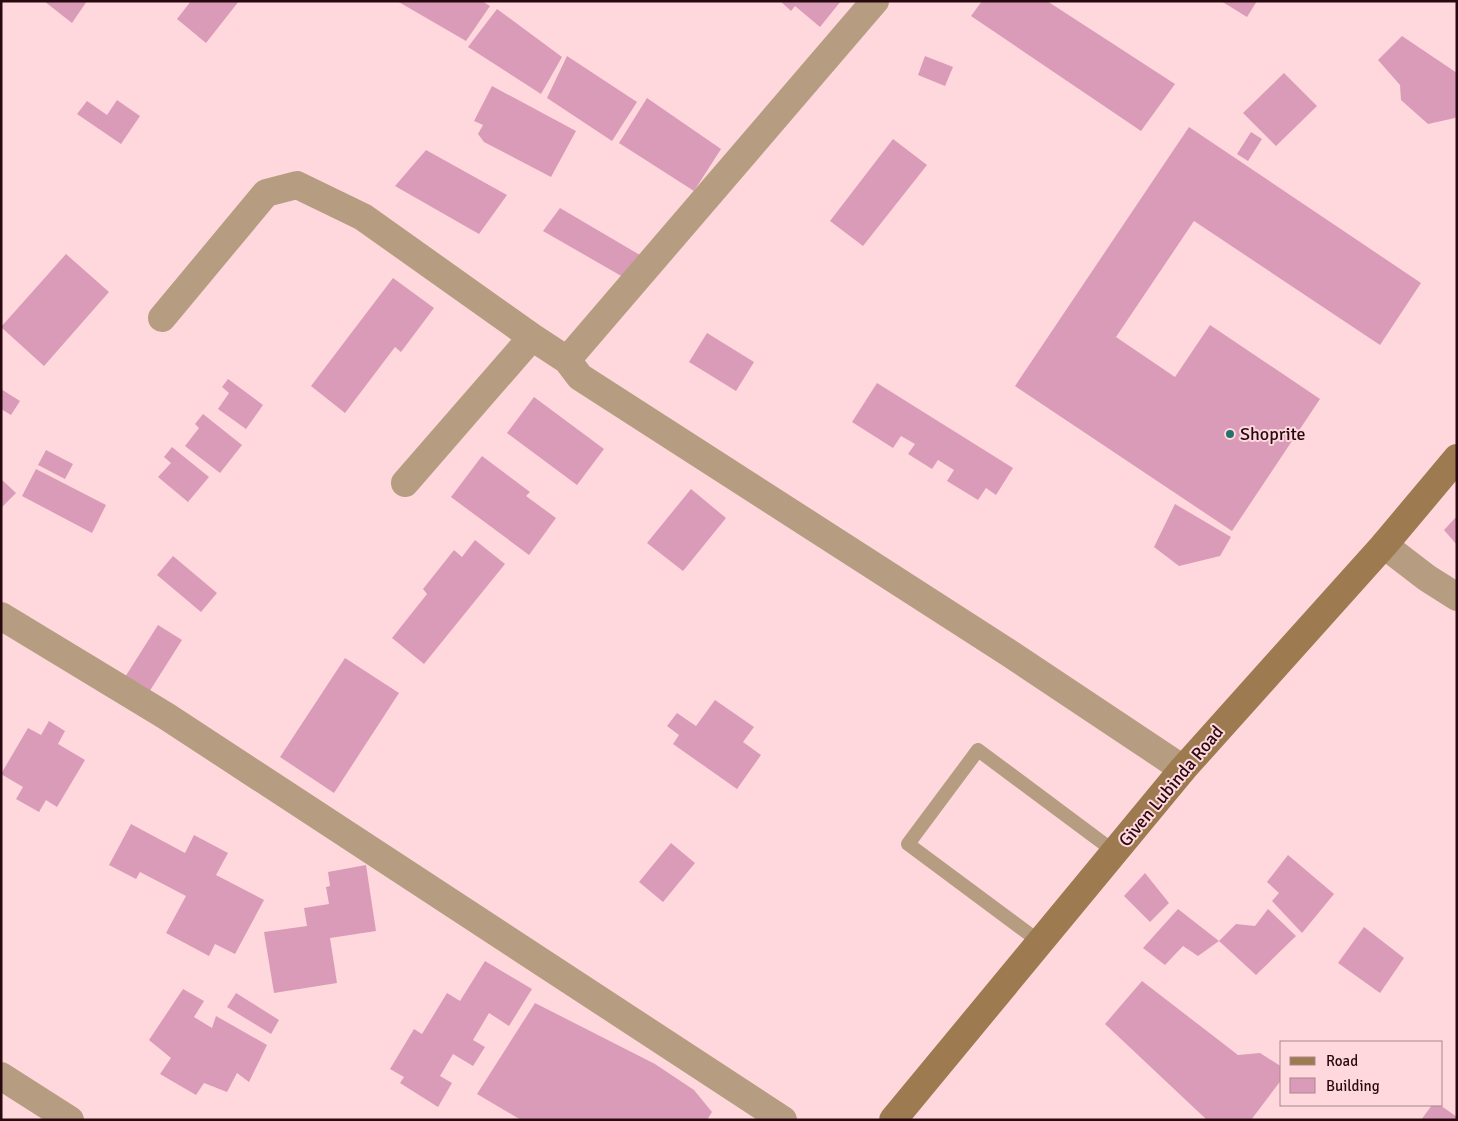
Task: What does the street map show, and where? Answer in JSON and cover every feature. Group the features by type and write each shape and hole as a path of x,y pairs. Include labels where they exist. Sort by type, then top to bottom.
{"street":[{"path":"567,360 875,1"},
{"path":"162,318 266,193 298,185 363,217 567,360 580,376 1009,653 1183,769"},
{"path":"405,483 532,337"},
{"name":"Given Lubinda Road","path":"893,1120 1183,769 1384,545 1457,458"},
{"path":"1384,545 1427,578 1457,597"},
{"path":"1,616 166,716 783,1120"},
{"path":"1,1076 70,1120"}],"lane":[{"path":"1040,942 908,844 978,750 1115,852"}],"building":[{"path":"44,1 87,1 72,23"},
{"path":"191,1 239,1 206,43 177,19"},
{"path":"397,1 482,1 490,6 466,41"},
{"path":"780,1 841,1 820,27 795,6 791,11"},
{"path":"982,1 1047,1 1175,84 1141,131 971,16"},
{"path":"1221,1 1257,1 1247,17"},
{"path":"497,9 562,57 541,94 468,47"},
{"path":"1402,36 1457,73 1457,114 1455,118 1428,124 1401,100 1400,85 1378,60"},
{"path":"567,56 637,102 612,141 547,98"},
{"path":"925,56 953,67 945,86 918,75"},
{"path":"1284,73 1317,106 1276,146 1243,113"},
{"path":"492,86 576,131 551,177 484,142 478,134 483,125 474,121"},
{"path":"647,98 721,149 694,191 619,143"},
{"path":"117,100 140,116 121,144 77,114 87,101 107,115"},
{"path":"1189,127 1421,283 1380,345 1194,221 1116,337 1175,377 1210,325 1320,399 1232,531 1015,386"},
{"path":"1251,132 1262,139 1248,161 1237,154"},
{"path":"893,139 927,165 863,246 830,221"},
{"path":"426,150 507,195 479,234 395,186"},
{"path":"560,208 645,258 630,281 543,231"},
{"path":"66,254 109,292 44,366 1,327"},
{"path":"393,278 434,308 401,352 395,347 345,413 311,386"},
{"path":"707,333 754,362 736,391 689,362"},
{"path":"228,379 263,405 246,429 218,409 229,393 222,387"},
{"path":"877,383 1013,468 996,495 986,488 978,500 947,481 954,470 938,460 932,469 908,454 915,444 901,436 893,448 852,422"},
{"path":"1,389 20,401 11,415 1,409"},
{"path":"534,397 604,449 577,485 507,433"},
{"path":"203,414 242,445 220,473 185,446 199,428 195,424"},
{"path":"172,447 209,477 188,502 158,477 171,463 164,457"},
{"path":"46,450 73,464 65,479 38,465"},
{"path":"482,456 530,492 526,496 556,518 529,555 451,497"},
{"path":"36,469 106,505 92,533 22,496"},
{"path":"1,479 16,493 1,508"},
{"path":"691,489 726,518 683,571 647,543"},
{"path":"1175,504 1231,537 1220,556 1179,566 1154,547"},
{"path":"1457,516 1457,545 1444,530"},
{"path":"475,540 505,564 424,664 392,638 427,594 423,589 454,550 462,557"},
{"path":"173,556 217,593 201,612 157,575"},
{"path":"158,625 182,640 144,700 120,685"},
{"path":"345,658 399,693 334,793 280,757"},
{"path":"715,700 754,727 743,742 761,755 737,789 673,744 679,735 667,726 677,713 696,726"},
{"path":"49,721 65,731 58,744 85,760 57,807 46,800 39,812 16,799 23,787 1,774 28,728 41,735"},
{"path":"131,824 185,853 194,835 228,853 216,875 264,900 235,954 215,944 209,956 166,933 186,896 140,872 136,879 109,865"},
{"path":"671,843 695,863 663,902 639,882"},
{"path":"1288,855 1334,894 1302,933 1272,901 1279,893 1267,882"},
{"path":"366,865 376,931 330,938 337,983 274,993 264,932 307,926 304,908 329,904 326,887 330,886 328,872"},
{"path":"1145,873 1169,903 1150,922 1124,896"},
{"path":"1178,909 1219,941 1198,956 1183,946 1165,965 1143,948"},
{"path":"1268,909 1296,936 1256,975 1219,941 1236,924 1255,926"},
{"path":"1364,927 1404,958 1380,993 1338,963"},
{"path":"485,961 532,989 509,1026 489,1013 473,1040 485,1047 473,1066 453,1054 440,1076 452,1083 438,1107 400,1083 404,1077 390,1069 414,1029 422,1034 447,993 460,1001"},
{"path":"1142,981 1238,1055 1260,1053 1280,1066 1280,1082 1251,1120 1207,1120 1105,1024"},
{"path":"183,989 204,1001 194,1017 212,1028 216,1016 267,1045 249,1082 237,1073 227,1092 204,1083 196,1095 160,1074 171,1058 149,1040"},
{"path":"236,993 279,1020 271,1034 227,1007"},
{"path":"535,1003 655,1064 694,1090 712,1112 707,1120 521,1120 477,1094"},
{"path":"1431,1106 1441,1106 1457,1117 1457,1120 1421,1120"}],"place":[{"name":"Shoprite","path":"1230,434"}]}
